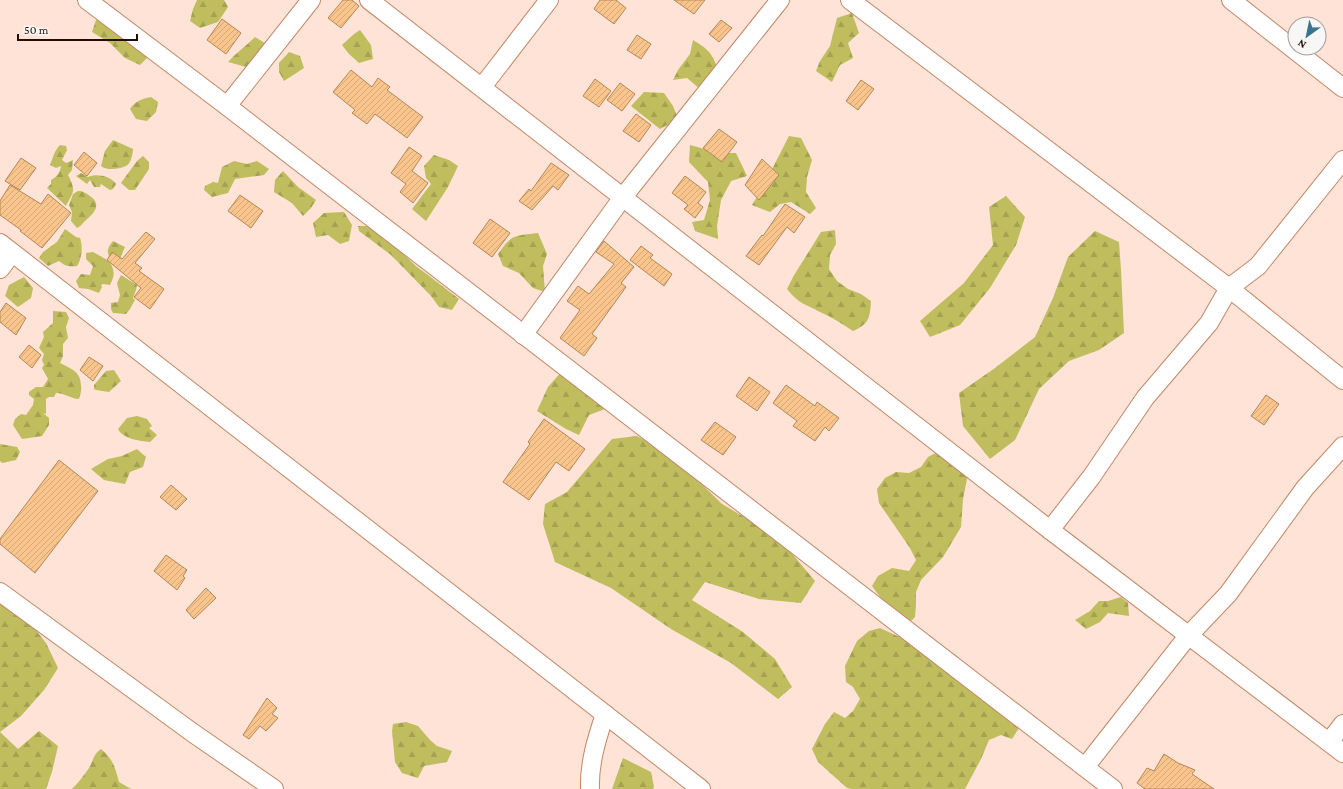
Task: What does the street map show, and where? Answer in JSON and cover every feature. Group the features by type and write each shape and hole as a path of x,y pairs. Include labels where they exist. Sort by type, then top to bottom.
{"street":[{"path":"87,0 227,106 1114,789"},
{"path":"227,106 312,0"},
{"path":"369,0 1050,530 1336,747 1343,724"},
{"path":"482,87 549,0"},
{"path":"523,335 623,197 780,0"},
{"path":"850,0 1229,288 1343,380"},
{"path":"1231,0 1343,88"},
{"path":"1050,530 1092,476 1145,398 1209,323 1229,288 1258,266 1343,160"},
{"path":"0,269 6,248 700,789"},
{"path":"1085,767 1188,636 1228,594 1305,488 1343,446"},
{"path":"0,592 193,733 274,789"},
{"path":"590,789 594,746 605,714"}],"green space":[{"path":"197,0 224,0 228,7 218,22 200,28 190,21"},
{"path":"852,13 859,33 848,43 853,58 840,65 832,82 816,71 820,61 830,46 837,18"},
{"path":"105,18 148,57 140,65 125,58 110,43 92,32 96,20"},
{"path":"360,30 371,45 373,59 359,63 342,45"},
{"path":"255,37 273,48 250,68 228,62 234,56"},
{"path":"693,40 702,45 708,51 717,67 700,89 687,78 673,80 678,70 690,54"},
{"path":"289,52 300,56 304,68 284,81 279,72 279,63"},
{"path":"644,92 664,93 673,106 677,116 669,124 660,129 631,106"},
{"path":"151,97 158,102 156,112 147,121 136,119 130,109 139,101"},
{"path":"789,136 801,138 812,160 807,177 806,192 816,208 810,214 791,202 780,204 770,212 752,205"},
{"path":"113,140 133,149 132,156 128,165 126,166 117,169 106,169 101,166 105,151"},
{"path":"60,145 66,146 67,150 62,160 66,163 73,160 72,170 68,175 73,191 66,206 47,188 51,184 51,180 57,176 60,171 61,166 56,168 50,165 55,152"},
{"path":"690,145 719,153 736,153 747,176 731,181 721,200 717,226 718,239 695,231 692,222 704,220 710,200 708,182 689,162"},
{"path":"434,155 449,160 458,166 448,187 426,221 412,209 431,184 426,178 424,166"},
{"path":"143,156 149,162 149,169 135,190 129,190 121,183 137,161"},
{"path":"234,161 247,164 257,161 269,169 264,175 235,179 228,193 212,197 204,190 205,186 213,182 218,183 222,167"},
{"path":"283,171 298,187 316,200 303,216 292,203 274,192 275,180"},
{"path":"81,173 88,177 95,175 107,177 116,184 113,189 110,190 101,184 100,187 94,187 90,180 87,184 76,176"},
{"path":"78,191 84,192 94,199 96,206 94,212 77,228 71,221 72,212 69,205 73,194"},
{"path":"1006,196 1025,217 1016,245 990,288 960,325 930,337 920,321 964,283 993,245 989,207"},
{"path":"344,212 352,225 349,241 340,244 328,235 316,237 313,223 324,213"},
{"path":"358,226 371,226 417,267 459,299 452,310 439,307 431,296 391,255 359,231"},
{"path":"65,229 76,237 80,238 82,252 79,263 77,266 69,266 59,261 48,266 39,258 43,252 57,242"},
{"path":"835,230 836,244 830,255 829,269 837,281 848,289 861,294 871,301 868,320 862,326 853,331 833,318 802,303 787,289 821,232"},
{"path":"1095,231 1119,242 1124,333 1099,350 1069,361 1039,389 1015,440 990,459 963,426 959,393 995,368 1035,337 1053,298 1068,257"},
{"path":"538,233 547,254 543,266 545,292 533,288 519,273 503,266 498,254 510,239 518,236"},
{"path":"113,241 125,247 120,259 110,258 109,256 108,249"},
{"path":"93,252 109,261 113,270 113,278 110,285 101,285 102,287 99,293 88,289 79,288 76,281 81,274 90,275 93,266 86,259 86,253"},
{"path":"121,275 137,285 133,298 135,300 126,314 113,313 111,309 111,303 118,302 120,295 117,283"},
{"path":"24,277 33,288 31,298 18,307 5,296 9,285"},
{"path":"53,311 66,312 69,318 66,327 68,338 63,344 63,356 60,363 75,371 81,381 81,392 79,399 56,393 54,397 49,397 46,399 46,414 43,413 49,418 49,425 42,436 22,439 13,425 15,419 21,414 26,415 33,405 34,399 29,395 29,392 36,387 43,387 48,379 42,368 44,365 42,360 44,354 39,348 44,337 43,332 53,323"},
{"path":"114,370 121,381 109,392 94,389 94,385 106,371"},
{"path":"563,370 590,385 605,409 589,415 579,435 566,429 537,411 548,387"},
{"path":"137,416 147,419 152,426 149,428 157,435 150,442 128,437 118,429 127,418"},
{"path":"637,436 672,455 722,504 778,537 815,581 801,603 759,599 705,582 692,600 743,632 775,659 792,687 778,699 731,663 671,629 611,588 555,562 543,524 545,504 567,492 612,439"},
{"path":"0,444 17,447 20,452 16,460 2,463 0,461"},
{"path":"137,449 146,457 143,467 130,472 125,484 104,480 91,469 108,459 122,456"},
{"path":"939,451 968,474 963,499 961,527 943,557 921,580 916,592 915,617 906,626 886,605 872,586 878,576 892,568 909,571 916,560 910,548 879,503 877,489 885,478 896,472 909,473 921,467 928,457"},
{"path":"1121,597 1128,603 1129,616 1108,613 1100,622 1086,629 1075,620 1090,611 1099,601 1108,601"},
{"path":"0,599 31,624 46,643 58,668 44,690 21,716 0,732"},
{"path":"880,628 919,646 932,639 957,656 971,673 1024,720 1012,739 1001,735 989,740 965,789 852,789 847,788 818,762 812,749 825,724 834,712 845,718 853,711 860,699 853,687 846,682 845,666 857,641 869,631"},
{"path":"406,722 418,726 437,746 452,751 447,762 424,766 418,778 402,773 395,762 392,731 393,724"},
{"path":"39,731 58,746 52,772 46,789 0,789 0,732 18,749"},
{"path":"101,749 113,764 119,782 131,789 72,789 87,771 95,755"},
{"path":"623,758 651,772 654,787 653,789 612,789"}],"building":[{"path":"343,0 352,0 359,6 341,28 328,18"},
{"path":"600,0 616,0 626,8 614,24 594,9"},
{"path":"674,0 705,0 694,14"},
{"path":"222,19 241,33 226,54 207,40"},
{"path":"721,20 732,28 719,42 709,34"},
{"path":"637,35 651,44 641,59 627,50"},
{"path":"351,70 372,87 378,78 390,87 387,90 423,117 407,138 375,114 367,124 352,113 355,110 333,92"},
{"path":"595,79 611,91 599,107 583,96"},
{"path":"861,80 874,89 858,110 846,101"},
{"path":"620,83 635,94 622,111 607,100"},
{"path":"636,114 651,125 639,142 623,131"},
{"path":"719,129 737,142 722,162 703,148"},
{"path":"409,147 422,156 412,171 428,183 413,203 400,192 406,184 391,173"},
{"path":"84,152 97,163 87,176 74,165"},
{"path":"21,158 36,168 20,190 5,181"},
{"path":"762,159 779,175 759,200 745,185"},
{"path":"551,163 569,175 558,190 553,186 532,210 519,201 529,189 531,191"},
{"path":"685,176 706,192 698,203 703,207 695,218 684,209 688,205 672,193"},
{"path":"10,185 41,204 48,194 71,213 42,248 0,215 0,201"},
{"path":"240,195 263,211 251,228 228,211"},
{"path":"785,204 805,217 794,233 787,227 759,265 746,256 762,235 763,236"},
{"path":"490,219 510,233 492,257 473,243"},
{"path":"146,232 155,239 135,263 142,268 139,271 164,289 150,309 134,297 141,288 107,260 112,252 122,259"},
{"path":"604,241 634,267 621,283 626,287 592,334 597,338 584,356 560,338 580,310 567,301 578,286 589,294 614,264 596,252"},
{"path":"641,246 653,255 650,258 672,274 664,286 630,260"},
{"path":"6,303 26,318 16,335 0,322 0,312"},
{"path":"29,345 41,355 32,368 19,357"},
{"path":"89,357 103,366 93,381 80,370"},
{"path":"749,377 770,392 757,411 736,396"},
{"path":"786,385 815,406 817,402 839,418 829,431 825,427 815,441 793,426 797,421 773,403"},
{"path":"1266,395 1279,404 1264,425 1251,416"},
{"path":"544,419 585,449 569,471 556,462 529,500 503,482 530,444 528,442"},
{"path":"715,422 736,437 723,455 701,440"},
{"path":"59,460 98,491 35,573 0,544 0,539"},
{"path":"171,485 187,499 176,510 160,497"},
{"path":"166,555 187,570 183,576 185,578 177,590 154,571"},
{"path":"206,588 216,598 194,619 186,610"},
{"path":"267,698 277,708 272,714 278,718 266,731 260,726 249,739 243,735"},
{"path":"1164,754 1178,763 1195,770 1192,774 1214,789 1145,789 1137,783 1147,768 1154,771"}]}
